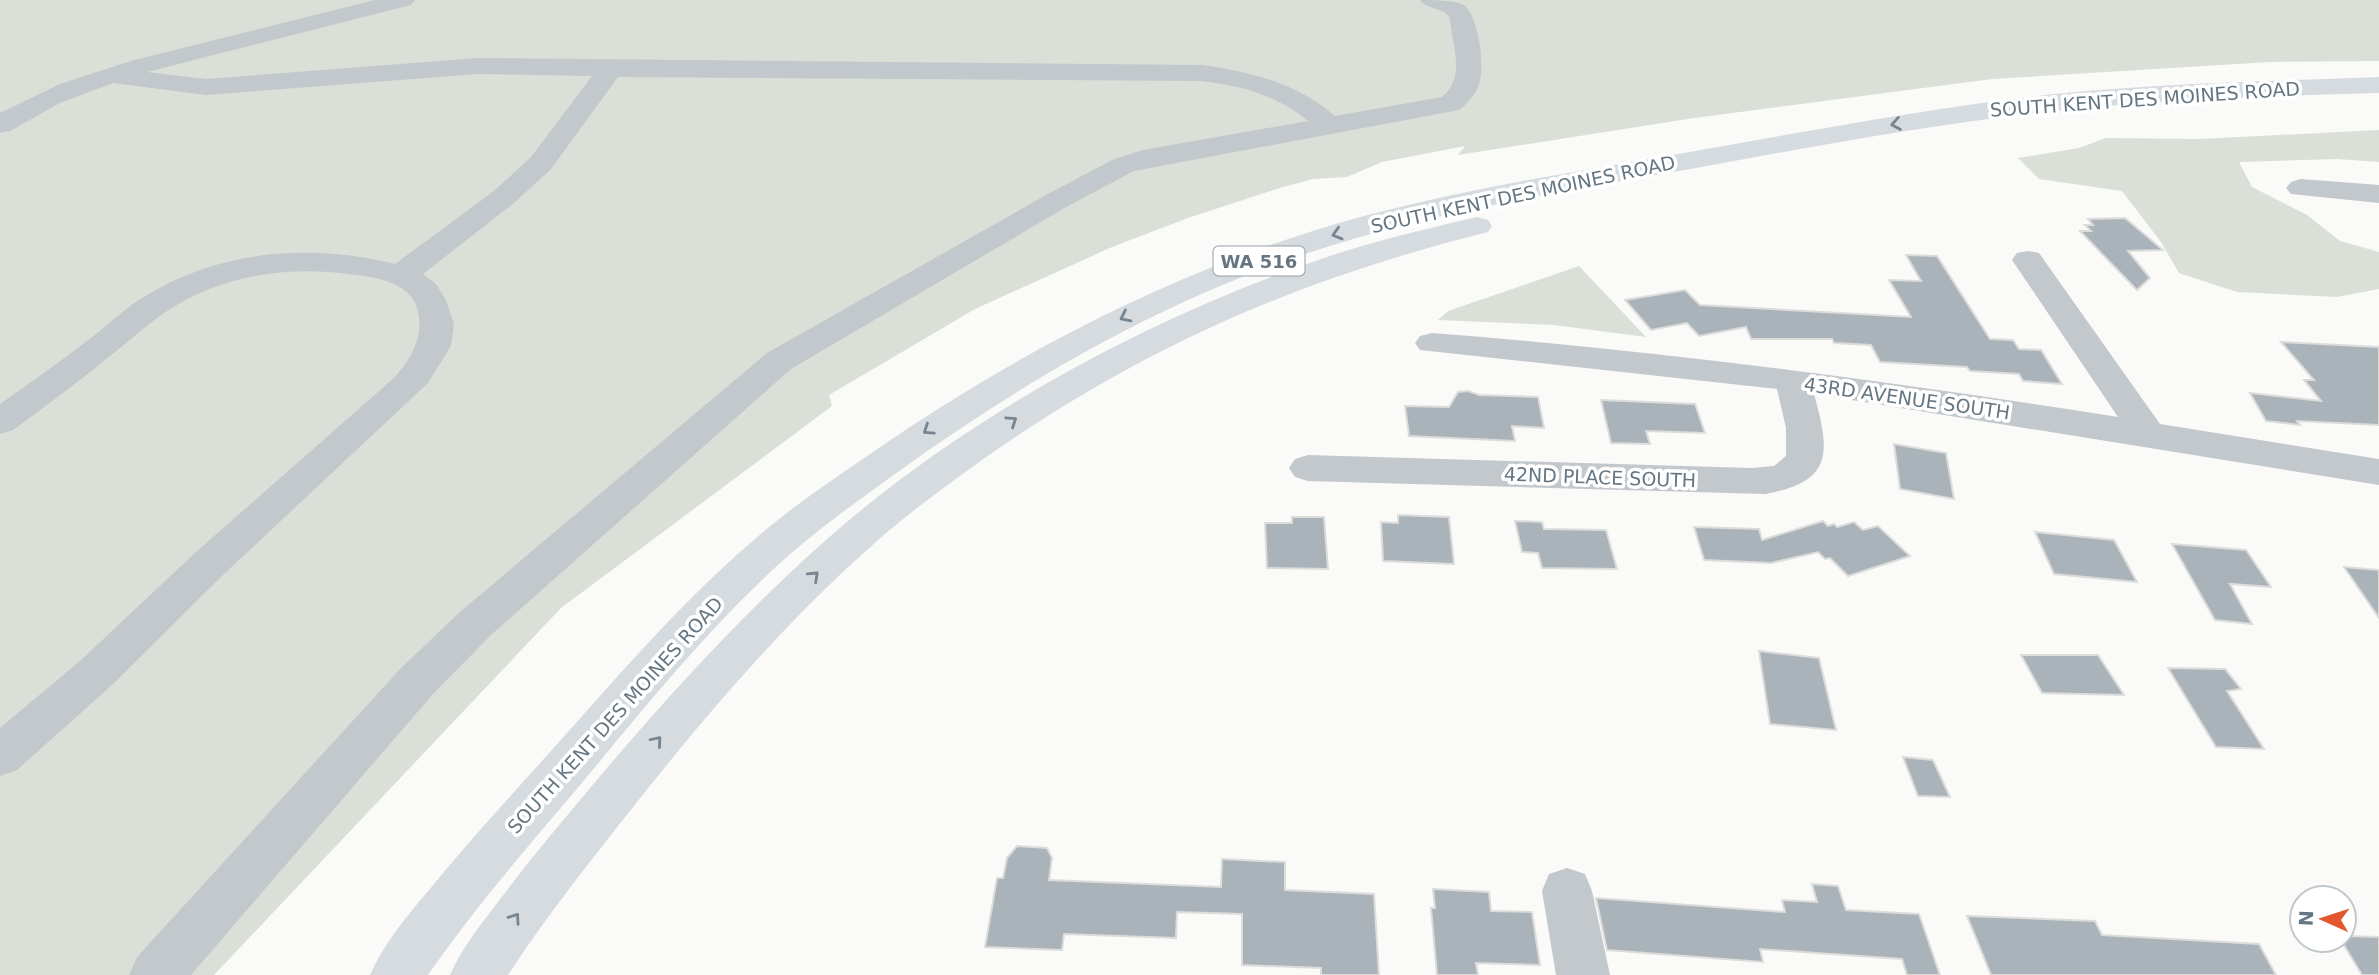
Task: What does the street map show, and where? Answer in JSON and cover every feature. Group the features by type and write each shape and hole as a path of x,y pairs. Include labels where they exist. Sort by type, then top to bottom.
{"highway":[{"name":"SOUTH KENT DES MOINES ROAD","path":"397,975 430,926 610,716 700,616 784,536 948,417 1070,344 1178,292 1289,250 1401,216 1513,192 1759,148 1959,114 2040,104 2210,91 2379,85"},
{"name":"SOUTH KENT DES MOINES ROAD","path":"477,975 517,915 695,696 778,610 862,531 903,498 1022,414 1098,369 1224,307 1364,255 1472,226 1917,144 2046,124 2128,116 2379,103"}],"street":[{"path":"0,125 23,109 57,92 111,75 175,56 403,0"},
{"path":"156,975 417,681 476,623 779,361 1058,200 1124,165 1143,159 1450,104 1459,98 1466,86 1471,64 1461,16 1449,6 1432,0"},
{"path":"111,75 206,87 478,66 1202,73 1262,83 1310,107 1330,126"},
{"path":"402,274 504,197 541,163 611,69"},
{"path":"2301,188 2379,194"},
{"path":"2028,260 2149,435"},
{"path":"0,422 155,304 196,283 248,266 276,261 336,262 402,274 428,297 437,318 436,344 425,364 407,385 318,469 210,564 96,673 0,756"},
{"name":"43RD AVENUE SOUTH","path":"1432,343 1565,352 1793,381 2379,472"},
{"name":"42ND PLACE SOUTH","path":"1308,468 1724,481 1775,480 1792,474 1805,457 1805,435 1793,381"},
{"path":"1567,891 1583,975"}],"shaded area":[{"path":"0,0 2379,0 2379,61 2270,62 1992,79 1694,118 1458,155 1465,146 1382,162 1347,177 1313,179 1283,187 1188,218 1112,247 975,309 829,395 832,406 561,608 214,975 0,975"},
{"path":"2379,130 2379,162 2337,159 2239,162 2252,187 2307,215 2340,241 2379,252 2379,289 2337,297 2237,292 2179,273 2161,242 2122,191 2039,179 2018,158 2079,148 2106,138 2200,139"},
{"path":"1579,266 1646,337 1554,325 1438,320 1448,311"}],"building":[{"path":"2125,218 2163,250 2128,251 2150,278 2137,290 2080,231 2091,231 2085,225 2093,225 2088,219"},
{"path":"1906,255 1937,256 1990,339 2013,340 2019,349 2041,350 2062,384 2023,381 2019,374 1970,371 1967,367 1880,362 1871,345 1834,343 1832,339 1751,339 1746,327 1699,336 1687,323 1651,330 1625,300 1685,290 1700,305 1911,317 1889,280 1921,281"},
{"path":"2281,342 2379,347 2379,425 2297,421 2300,425 2266,421 2250,393 2321,401 2304,380 2314,380"},
{"path":"1468,391 1479,395 1538,397 1544,428 1512,426 1515,441 1409,436 1405,406 1449,407 1458,392"},
{"path":"1601,400 1695,404 1705,433 1646,431 1650,444 1611,443"},
{"path":"1894,444 1946,453 1954,499 1900,489"},
{"path":"1398,515 1449,517 1454,564 1383,561 1381,522 1398,523"},
{"path":"1292,517 1324,517 1328,569 1267,568 1265,523 1292,523"},
{"path":"1515,521 1542,522 1544,529 1606,530 1617,569 1542,568 1538,553 1522,552"},
{"path":"1823,521 1828,526 1834,524 1837,527 1854,522 1863,530 1878,526 1910,556 1848,576 1830,558 1825,559 1818,552 1771,563 1704,560 1694,527 1759,529 1762,540"},
{"path":"2035,532 2114,540 2137,582 2054,574"},
{"path":"2172,544 2246,550 2271,587 2230,584 2252,624 2215,620"},
{"path":"2344,567 2379,570 2379,618"},
{"path":"1759,651 1819,658 1836,730 1770,724"},
{"path":"2021,655 2098,655 2124,695 2042,693"},
{"path":"2168,668 2225,669 2241,689 2227,691 2264,749 2216,747"},
{"path":"1903,757 1933,760 1950,797 1918,796"},
{"path":"1017,846 1047,848 1052,858 1049,880 1221,887 1222,859 1285,862 1285,890 1374,894 1379,975 1321,975 1321,968 1242,965 1242,914 1177,912 1176,938 1064,934 1062,950 985,947 997,878 1003,878 1007,858"},
{"path":"1812,884 1838,886 1846,910 1919,914 1940,975 1907,975 1902,959 1760,949 1763,962 1607,950 1596,898 1785,912 1782,900 1817,902"},
{"path":"1433,889 1489,892 1491,911 1532,912 1540,965 1476,963 1478,975 1437,975 1431,908 1435,908"},
{"path":"1967,916 2095,921 2102,935 2259,944 2276,975 1991,975"},
{"path":"2358,936 2379,937 2379,975 2362,975 2349,954 2358,954"}]}
